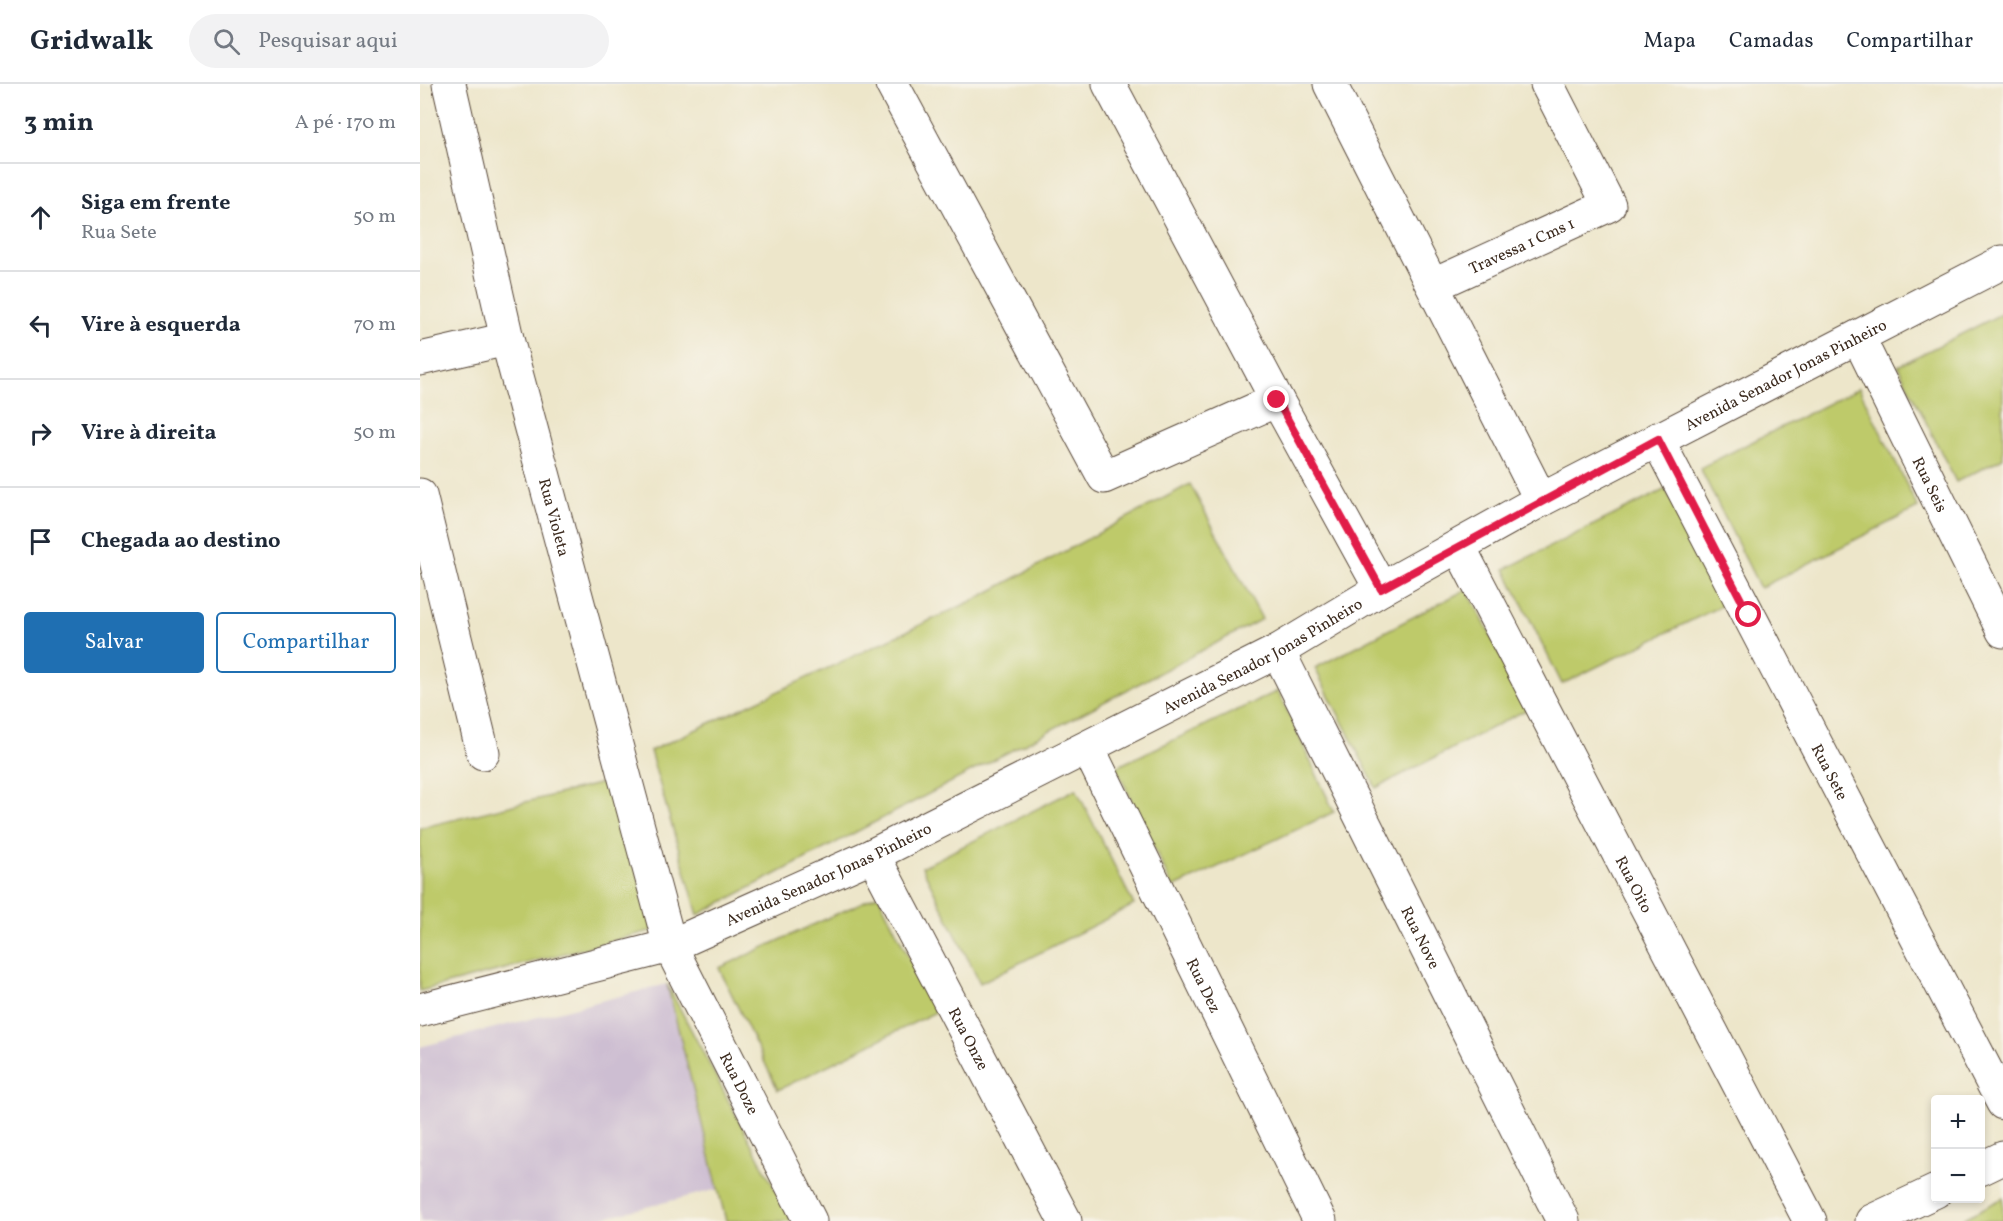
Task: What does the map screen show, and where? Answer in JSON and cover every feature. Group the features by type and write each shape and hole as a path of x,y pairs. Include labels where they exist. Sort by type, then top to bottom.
{"street":[{"name":"Rua Violeta","path":"449,84 507,339 670,946"},
{"path":"892,84 1104,477 1277,400"},
{"path":"1109,84 1277,400 1381,589"},
{"path":"1330,84 1434,285 1541,500"},
{"name":"Travessa 1 Cms 1","path":"1434,285 1609,205 1547,84"},
{"name":"Avenida Senador Jonas Pinheiro","path":"420,1010 670,946 873,855 1278,651 1381,589 1459,548 1541,500 2003,262"},
{"name":"Rua Seis","path":"1858,337 2003,631"},
{"path":"420,359 507,339"},
{"name":"Rua Sete","path":"1658,439 2003,1102"},
{"path":"420,495 483,753"},
{"name":"Rua Oito","path":"1459,548 1810,1221"},
{"name":"Rua Nove","path":"1278,651 1563,1221"},
{"name":"Rua Dez","path":"1088,748 1320,1221"},
{"name":"Rua Onze","path":"873,855 1065,1221"},
{"name":"Rua Doze","path":"670,946 810,1221"},
{"path":"1985,1167 2003,1158"},
{"path":"1872,1221 1931,1193"}],"shaded area":[{"path":"667,984 718,1189 590,1221 420,1221 420,1047"}],"green space":[{"path":"2003,313 2003,458 1956,482 1898,366"},
{"path":"1859,388 1918,508 1760,588 1700,468"},
{"path":"1190,484 1262,619 698,915 650,751 976,599"},
{"path":"1666,489 1723,605 1562,684 1505,569"},
{"path":"1467,589 1528,709 1376,788 1315,668"},
{"path":"1278,691 1334,812 1173,888 1116,767"},
{"path":"611,781 654,930 420,991 420,828"},
{"path":"1076,789 1134,905 980,983 922,867"},
{"path":"878,895 936,1012 778,1090 719,968"},
{"path":"667,984 792,1221 726,1221"},
{"path":"2003,1198 2003,1221 1959,1221"}],"route":[{"path":"1277,400 1381,589 1459,548 1541,500 1658,439 1749,615"}]}
